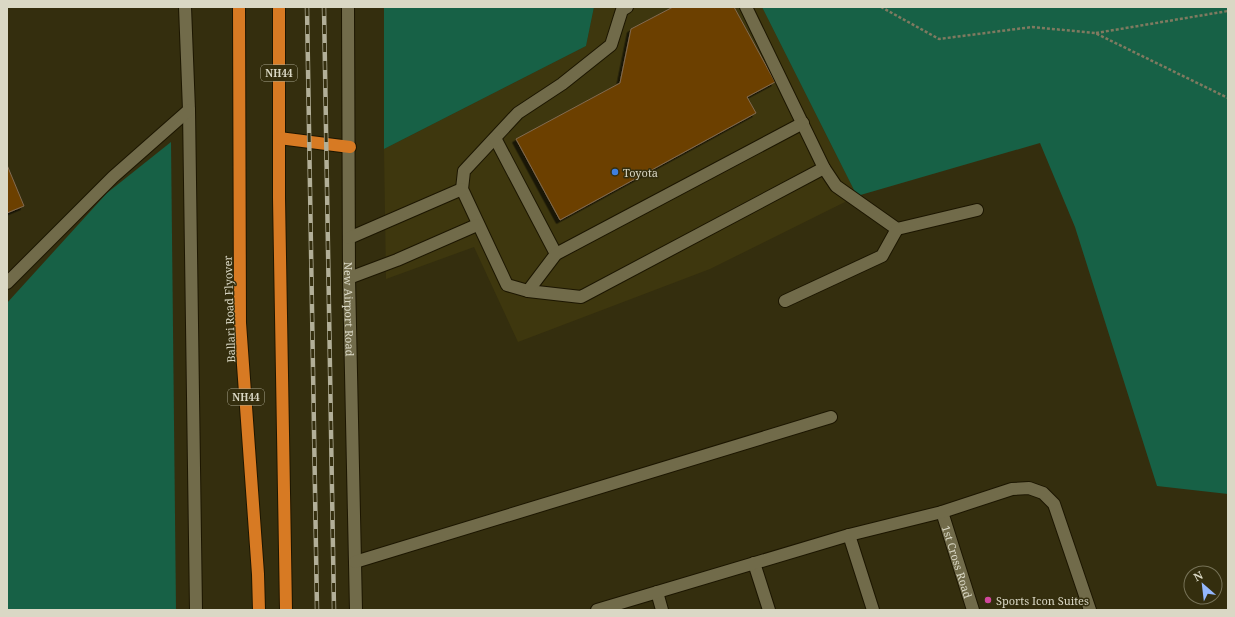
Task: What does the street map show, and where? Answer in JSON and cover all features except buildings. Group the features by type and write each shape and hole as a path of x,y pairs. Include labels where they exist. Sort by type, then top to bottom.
{"highway":[{"name":"Ballari Road Flyover","path":"239,7 240,323 258,566 259,610"},
{"name":"NH44","path":"279,7 279,138 286,610"},
{"path":"279,138 350,147"}],"street":[{"path":"185,7 189,110 196,610"},
{"name":"New Airport Road","path":"348,7 350,147 349,278 356,610"},
{"path":"627,7 622,10 611,45 562,84 518,113 480,152 464,171 462,189 477,225 507,285 528,291 581,298 824,168"},
{"path":"746,7 824,168 836,186 897,229"},
{"path":"7,283 113,177 189,110"},
{"path":"528,291 556,254 803,123"},
{"path":"495,138 556,254"},
{"path":"349,238 462,189"},
{"path":"785,301 882,256 897,229 976,210"},
{"path":"349,278 397,260 477,225"},
{"path":"354,562 832,417"},
{"path":"597,610 849,535 942,512 1012,489 1029,488 1044,493 1054,504 1090,610"},
{"name":"1st Cross Road","path":"942,512 973,610"},
{"path":"849,535 873,610"},
{"path":"754,563 770,610"},
{"path":"656,592 662,610"}],"path":[{"path":"881,7 939,39 1032,27 1095,33 1228,11"},
{"path":"1095,33 1228,98"}],"shaded area":[{"name":"Toyota","path":"594,7 762,7 857,196 710,269 518,342 474,247 386,279 384,149 586,46"}],"green space":[{"path":"384,7 594,7 586,46 384,149"},
{"path":"762,7 1228,7 1228,494 1157,486 1075,227 1040,143 857,196"},
{"path":"171,142 176,610 7,610 7,303 107,193"}],"railway":[{"path":"307,7 317,610"},
{"path":"324,7 334,610"}],"place":[{"name":"Toyota","path":"615,172"},
{"name":"Sports Icon Suites","path":"988,600"}]}
